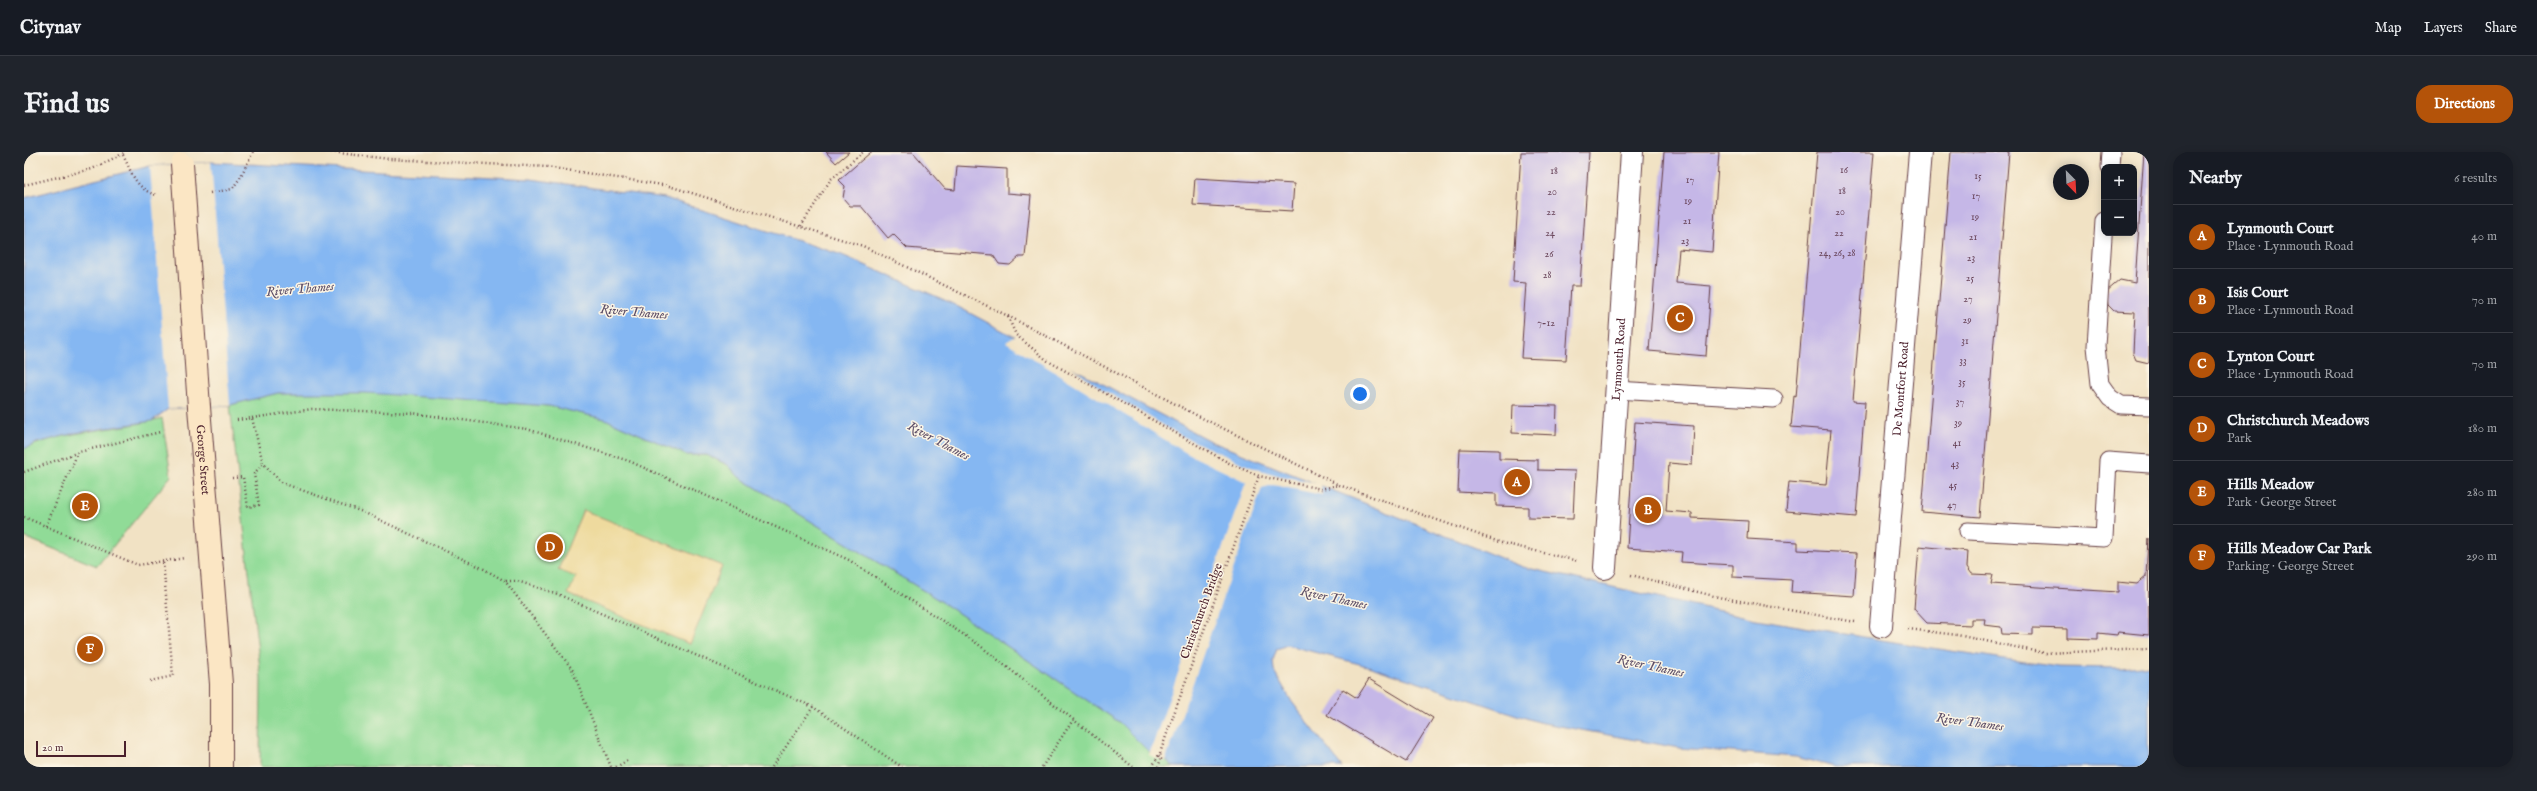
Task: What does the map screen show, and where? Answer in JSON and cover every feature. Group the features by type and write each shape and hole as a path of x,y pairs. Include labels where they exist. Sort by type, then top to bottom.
{"main road":[{"name":"George Street","path":"182,158 199,407 212,554 221,684 221,767"}],"street":[{"name":"Lynmouth Road","path":"1605,568 1615,390 1632,152"},
{"name":"De Montfort Road","path":"1881,626 1920,152"}],"lane":[{"path":"2110,164 2111,152"},
{"path":"2103,236 2096,346 2100,384 2110,398 2121,405 2149,406"},
{"path":"1615,390 1774,399"},
{"path":"1968,532 2104,538 2108,461 2149,464"}],"path":[{"path":"24,185 92,169 123,155 126,152"},
{"path":"246,163 253,152"},
{"path":"331,152 389,159 547,167 669,186 863,246 1008,316 1200,417 1339,485 1502,543 1718,597 1881,626 1957,635 2044,653 2149,649"},
{"path":"800,226 831,179 863,152"},
{"path":"123,155 129,168"},
{"path":"1008,316 1016,335 1048,361 1229,463 1259,476 1321,490 1339,485"},
{"path":"237,420 312,409 412,413 527,429 630,461 849,560 978,644 1133,767"},
{"path":"252,418 263,463 282,483 363,512 484,569 505,581 572,669 611,767"},
{"path":"24,472 79,452 160,432"},
{"path":"46,526 79,452"},
{"path":"243,477 248,507 259,505 254,474 263,463"},
{"name":"Christchurch Bridge","path":"1152,767 1160,753 1259,476"},
{"path":"24,517 138,565 212,554"},
{"path":"150,680 173,676 163,561"},
{"path":"505,581 517,581 555,593 813,707 902,767"},
{"path":"772,767 813,707"},
{"path":"1042,767 1073,720"},
{"name":"Christchurch Bridge","path":"1158,767 1161,759 1160,753"},
{"path":"616,767 628,760"}],"green space":[{"path":"366,392 549,406 605,419 687,455 707,455 728,465 739,477 942,602 1119,722 1151,754 1165,759 1174,767 260,767 261,678 230,405 278,393"},
{"path":"162,418 171,476 97,566 24,537 24,449 41,442 75,434 128,426"}],"sand":[{"path":"583,510 722,566 690,644 568,594 576,577 558,570"}],"water":[{"name":"River Thames","path":"211,162 531,179 665,198 842,255 949,302 1210,441 1523,567 1756,619 1912,645 2058,667 2121,668 2149,665 2149,767 1835,767 1796,757 1679,748 1538,722 1371,667 1287,645 1277,649 1273,660 1274,671 1292,702 1342,767 1174,767 1165,759 1151,754 1119,722 942,602 739,477 728,465 707,455 687,455 605,419 549,406 366,393 278,393 230,405 168,409 152,421 75,433 37,443 24,449 24,198 150,166"}],"pier":[{"path":"211,162 230,405 168,409 150,166"},
{"path":"1016,336 1064,361 1102,389 1180,435 1251,467 1277,475 1321,484 1322,495 1273,485 1262,488 1165,762 1149,755 1246,482 1188,454 1006,342"}],"building":[{"path":"826,152 849,152 836,163"},
{"path":"871,152 913,152 945,189 955,190 957,166 1007,169 1007,193 1031,195 1025,257 1019,257 1010,265 999,264 993,255 907,248 893,234 888,238 861,206 850,206 843,198 845,186 839,180"},
{"path":"1521,152 1589,152 1580,286 1571,286 1566,360 1521,358 1526,283 1513,282"},
{"path":"1664,152 1719,152 1712,252 1679,249 1676,283 1711,286 1706,356 1649,351"},
{"path":"1817,152 1874,152 1853,401 1865,402 1856,517 1786,511 1789,482 1826,485 1831,430 1791,427 1794,396 1796,397"},
{"path":"1951,152 2009,152 1980,517 1922,512"},
{"path":"2144,152 2149,152 2149,363 2136,360 2133,353 2135,312 2114,311 2108,305 2107,298 2107,291 2120,280 2135,283"},
{"path":"1195,178 1294,184 1292,211 1193,205"},
{"path":"1513,405 1557,406 1556,435 1512,433"},
{"path":"1635,422 1694,426 1692,465 1669,463 1666,511 1692,513 1692,518 1748,521 1747,539 1798,542 1798,550 1857,553 1854,596 1791,592 1792,580 1733,577 1733,565 1681,562 1682,552 1627,548"},
{"path":"1460,449 1499,450 1499,459 1538,460 1538,470 1575,471 1573,519 1528,518 1528,507 1496,506 1496,494 1458,492"},
{"path":"2148,538 2149,635 2118,632 2117,635 2098,633 2098,639 2067,638 2067,629 2033,628 2033,635 2002,634 2001,627 1984,625 1985,619 1971,619 1971,625 1927,623 1914,609 1919,546 1968,551 1967,567 1972,574 1993,575 1991,584 2118,592 2118,582 2137,584 2146,577"},
{"path":"1369,679 1433,718 1406,762 1327,715 1343,689 1357,698"}],"place":[{"name":"Lynton Court","path":"1680,318"},
{"name":"Lynmouth Court","path":"1517,482"},
{"name":"Hills Meadow","path":"85,506"},
{"name":"Isis Court","path":"1648,510"},
{"name":"Christchurch Meadows","path":"550,547"},
{"name":"Hills Meadow Car Park","path":"90,649"}]}
